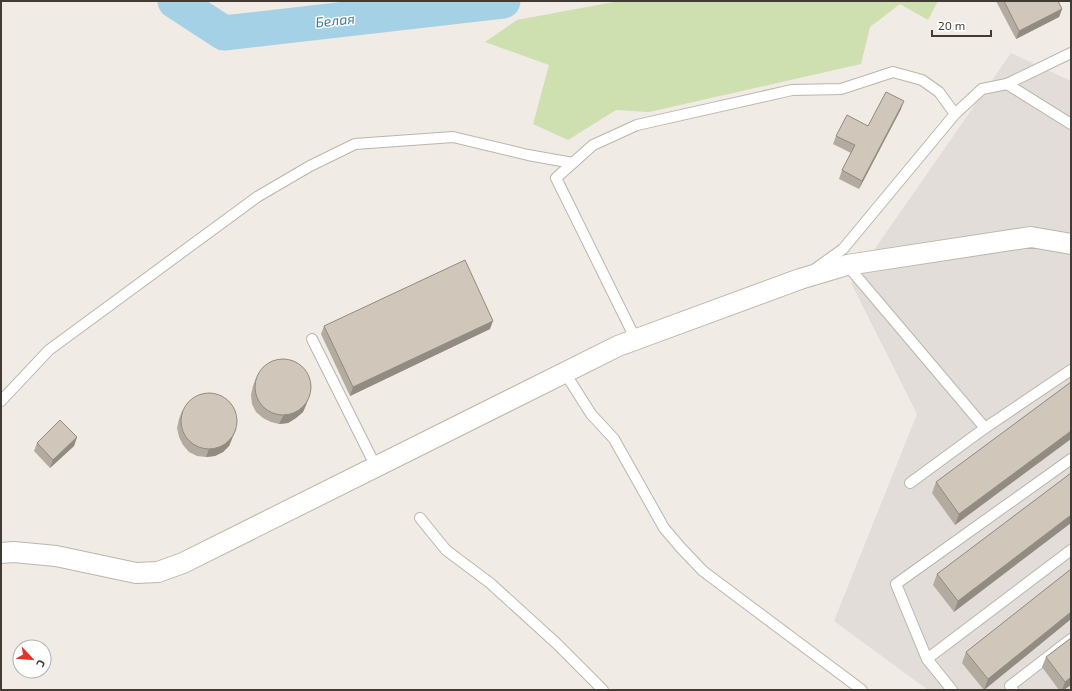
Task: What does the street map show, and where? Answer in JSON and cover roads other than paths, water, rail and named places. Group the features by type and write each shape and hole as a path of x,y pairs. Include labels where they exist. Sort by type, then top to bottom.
{"street":[{"path":"1,553 14,552 56,556 136,573 158,572 183,563 618,346 800,279 847,265 1031,237 1071,244"}],"lane":[{"path":"800,279 843,249 955,114 982,89 1006,84 1071,53"},
{"path":"636,340 556,178 593,145 636,125 792,90 841,89 893,72 922,80 939,92 955,114"},
{"path":"1006,84 1071,124"},
{"path":"1,401 50,350 250,201 310,166 355,144 453,136 528,155 573,163"},
{"path":"847,265 985,428"},
{"path":"312,339 376,467"},
{"path":"910,483 985,428 1071,370"},
{"path":"565,373 591,414 614,439 664,528 681,548 703,571 862,690"},
{"path":"952,690 927,659 896,584 1071,459"},
{"path":"420,518 446,550 490,583 556,643 603,690"},
{"path":"927,659 1071,550"},
{"path":"1009,689 1071,639"}],"waterway":[{"name":"Белая","path":"175,1 224,33 503,1"}]}
